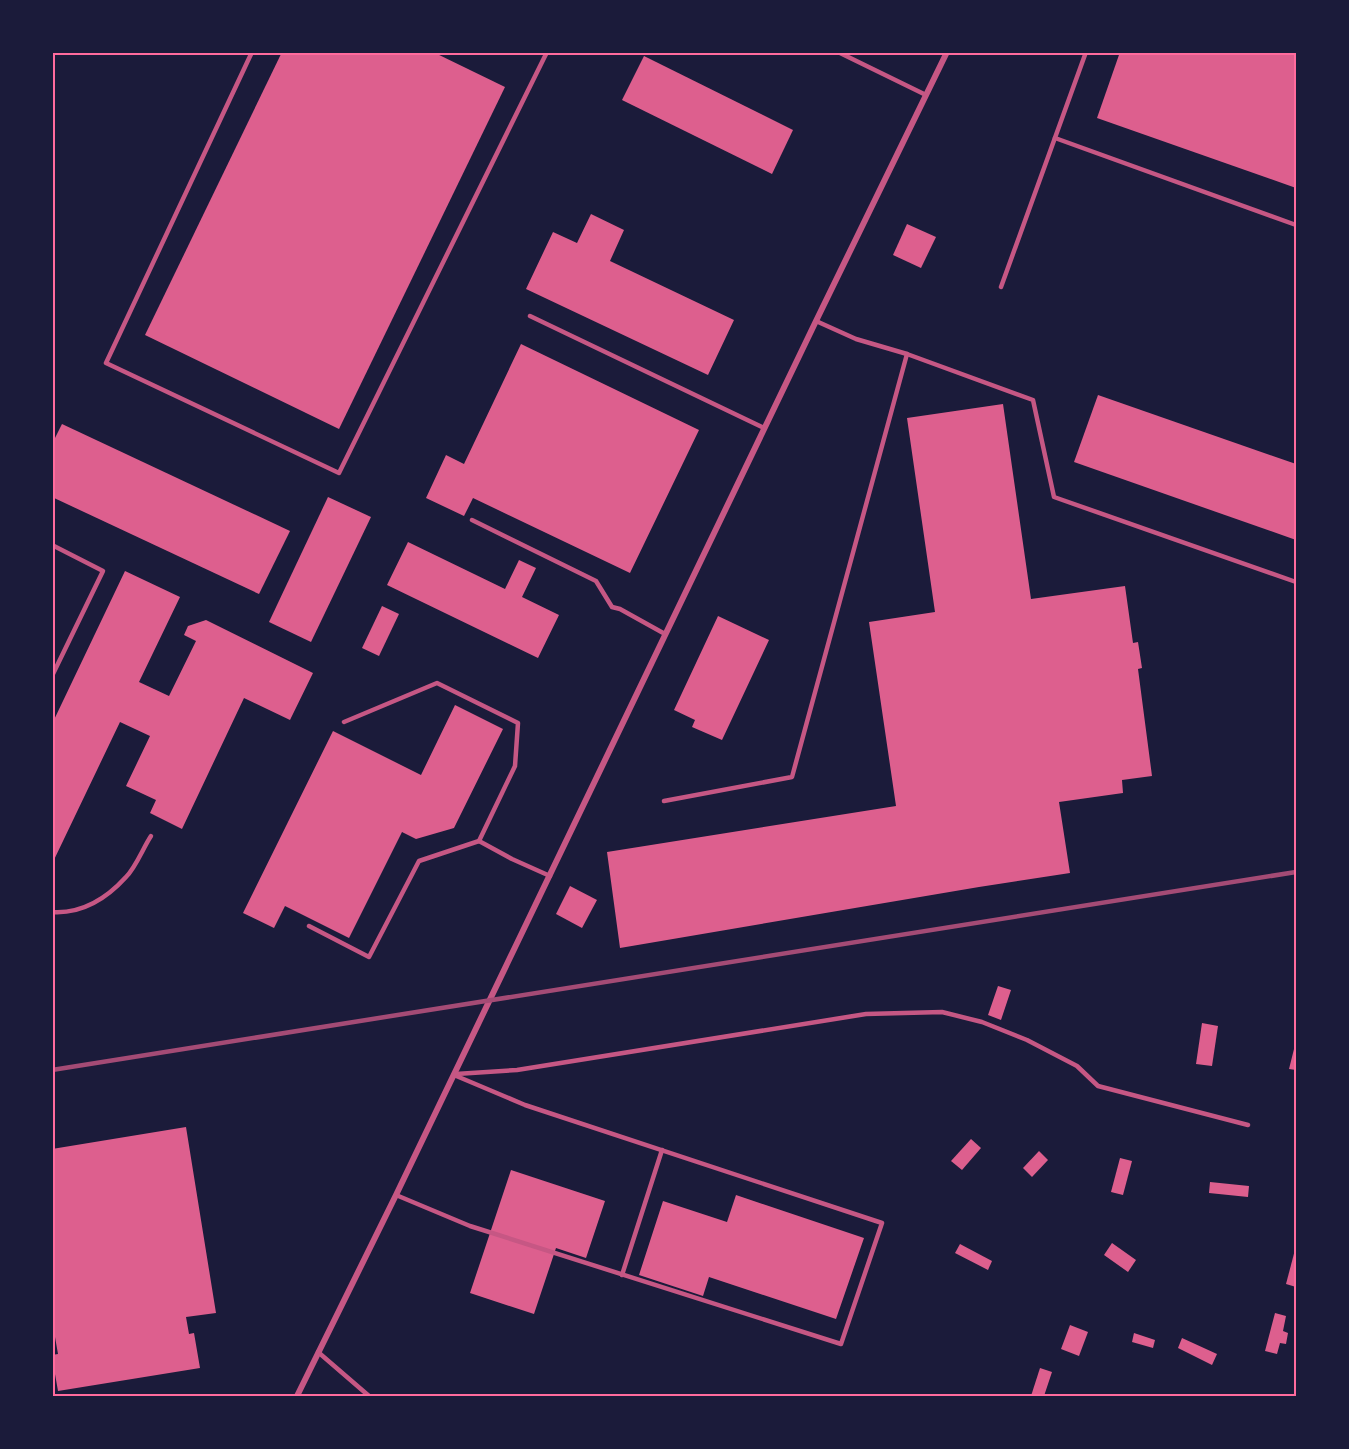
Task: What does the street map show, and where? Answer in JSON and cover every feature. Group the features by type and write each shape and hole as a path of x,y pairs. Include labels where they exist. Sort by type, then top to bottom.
{"street":[{"path":"297,1396 947,52"}],"lane":[{"path":"252,52 106,363 339,473 547,52"},
{"path":"838,52 926,95"},
{"path":"1001,287 1086,52"},
{"path":"1055,138 1296,225"},
{"path":"530,316 764,428"},
{"path":"816,321 856,339 907,354 1033,400 1054,497 1296,582"},
{"path":"664,801 792,777 907,354"},
{"path":"472,520 596,581 612,607 666,634"},
{"path":"52,545 103,571 52,676"},
{"path":"309,926 369,957 419,861 479,841 515,766 518,723 436,683 344,722"},
{"path":"52,912 65,913 96,903 128,876 151,836"},
{"path":"479,841 550,876"},
{"path":"454,1075 517,1070 866,1014 942,1012 982,1022 1027,1040 1077,1066 1098,1086 1248,1125"},
{"path":"396,1195 470,1227 841,1344 882,1223 525,1105 454,1075"},
{"path":"622,1275 662,1150"},
{"path":"318,1352 369,1396"}],"building":[{"path":"282,52 433,52 505,87 339,429 145,335"},
{"path":"1120,52 1296,52 1296,188 1097,118"},
{"path":"644,56 793,130 772,174 622,100"},
{"path":"591,214 624,230 610,261 734,320 708,375 526,289 553,232 577,243"},
{"path":"907,224 936,237 921,268 893,255"},
{"path":"521,344 699,430 630,573 473,498 464,516 426,498 446,455 464,464"},
{"path":"1098,395 1296,464 1296,540 1074,462"},
{"path":"1003,404 1031,599 1125,586 1133,643 1138,642 1142,668 1138,669 1152,776 1122,780 1123,793 1059,802 1070,873 620,948 607,852 896,806 869,622 935,612 907,418"},
{"path":"62,424 290,531 259,594 52,497 52,444"},
{"path":"328,497 371,517 311,642 269,622"},
{"path":"408,542 505,589 519,560 536,568 522,597 559,615 538,658 387,585"},
{"path":"125,571 180,597 139,682 169,696 196,641 184,635 188,626 206,620 313,673 290,720 244,698 182,829 150,813 156,800 126,786 150,736 120,722 52,864 52,724"},
{"path":"382,606 399,614 379,656 362,648"},
{"path":"718,616 769,640 722,740 692,727 695,720 674,710"},
{"path":"455,705 503,729 454,828 416,839 402,832 349,938 285,906 274,928 243,913 333,731 421,775"},
{"path":"570,886 597,900 582,928 556,914"},
{"path":"998,986 1011,990 1001,1020 988,1015"},
{"path":"1202,1023 1218,1026 1212,1066 1196,1064"},
{"path":"1296,1041 1296,1070 1289,1069"},
{"path":"186,1127 216,1313 186,1317 189,1334 194,1333 200,1368 58,1391 52,1357 58,1354 55,1337 52,1337 52,1149"},
{"path":"971,1139 981,1148 962,1170 951,1161"},
{"path":"1039,1151 1048,1160 1032,1177 1023,1168"},
{"path":"1120,1158 1132,1161 1123,1195 1111,1192"},
{"path":"511,1170 605,1201 586,1258 556,1248 534,1314 470,1293"},
{"path":"1210,1182 1249,1186 1248,1197 1209,1193"},
{"path":"736,1195 864,1238 836,1319 709,1277 703,1296 639,1275 663,1201 727,1222"},
{"path":"1112,1243 1136,1260 1128,1272 1104,1255"},
{"path":"960,1244 992,1261 988,1270 955,1253"},
{"path":"1296,1246 1296,1287 1286,1284"},
{"path":"1275,1313 1286,1316 1283,1331 1288,1333 1286,1344 1280,1343 1277,1354 1265,1351"},
{"path":"1070,1325 1088,1332 1079,1356 1061,1349"},
{"path":"1134,1333 1155,1340 1153,1348 1132,1342"},
{"path":"1182,1338 1217,1354 1212,1365 1178,1348"},
{"path":"1040,1368 1052,1372 1044,1396 1031,1396"}],"railway":[{"path":"52,1070 1296,872"}]}
